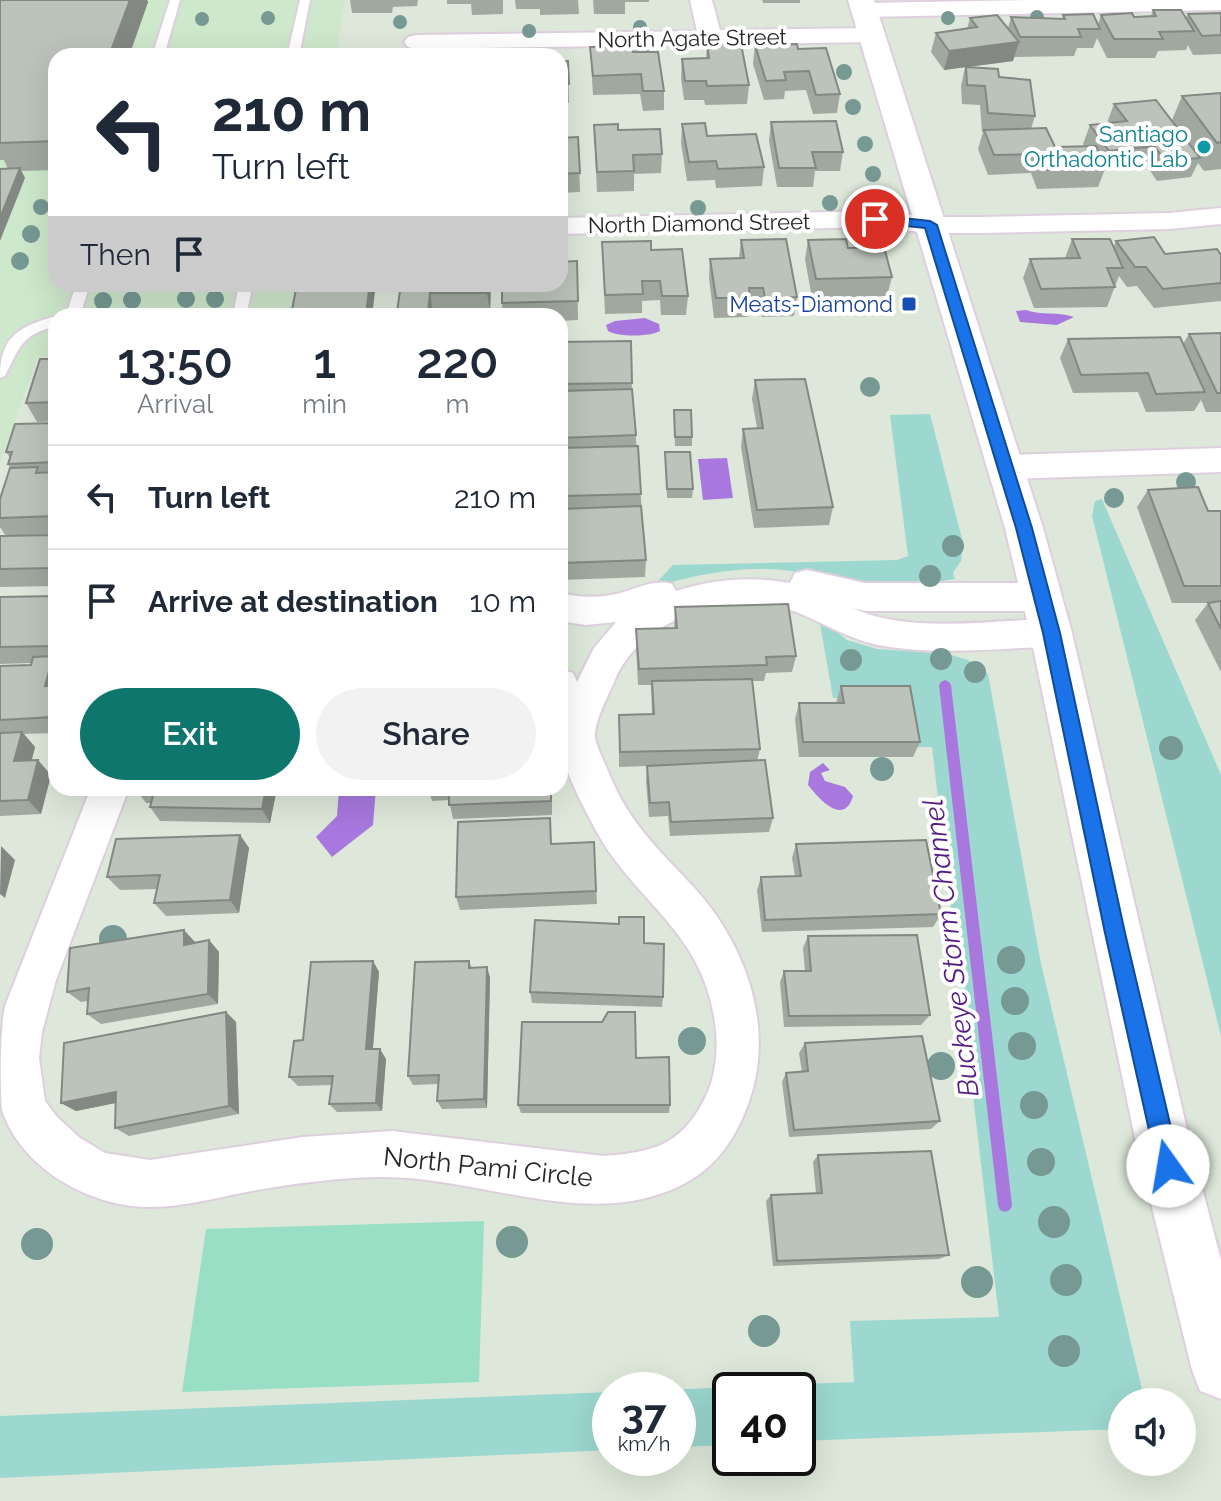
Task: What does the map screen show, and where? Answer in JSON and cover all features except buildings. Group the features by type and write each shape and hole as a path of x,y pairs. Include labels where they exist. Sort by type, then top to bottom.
{"street":[{"path":"701,0 710,38"},
{"name":"North Agate Street","path":"416,42 710,38 866,15 1216,2"},
{"path":"866,15 1006,467 1047,615 1124,975 1218,1358"},
{"name":"North Diamond Street","path":"568,226 875,219 930,225 1169,221 1221,216"},
{"path":"1006,467 1221,460"},
{"path":"568,608 611,611 688,585 744,576 796,580 865,597 1047,615"},
{"path":"577,733 600,670 624,635 667,609 705,598 763,593 782,595 799,599 861,628 895,634 1047,615"},
{"name":"North Pami Circle","path":"107,796 74,886 27,997 15,1051 20,1093 26,1112 47,1138 74,1163 113,1180 136,1184 181,1181 291,1162 389,1154 465,1160 588,1178 616,1178 667,1169 700,1146 714,1129 734,1083 738,1035 727,985 709,942 684,907 628,849 613,826 593,783 568,707"}],"lane":[{"path":"160,48 175,0"},
{"path":"295,48 305,0"},
{"path":"0,373 11,343 37,326 48,323"}],"shaded area":[{"path":"0,0 345,0 337,48 48,48 48,292 296,292 294,308 48,308 48,357 37,357 0,464"},
{"path":"1016,311 1074,317 1057,325 1020,322"},
{"path":"645,318 659,324 660,331 626,335 608,331 606,325 615,321"},
{"path":"930,414 963,543 961,561 953,573 955,579 906,585 869,585 778,569 753,569 714,573 663,584 658,581 673,565 897,560 908,556 890,415"},
{"path":"727,458 733,498 703,500 698,459"},
{"path":"1102,499 1221,775 1221,1036 1092,516 1095,501"},
{"path":"819,618 847,640 877,649 948,654 968,660 988,674 1041,964 1142,1388 1108,1388 1108,1430 816,1440 816,1384 854,1382 850,1321 999,1317 932,747 915,747 907,698 833,698"},
{"path":"823,763 830,770 821,773 825,781 845,787 853,796 844,809 831,807 808,785 810,772"},
{"path":"338,796 375,796 373,825 332,857 316,837 337,816"},
{"path":"484,1221 479,1382 182,1392 206,1229"},
{"path":"712,1388 712,1446 696,1446 696,1389"},
{"path":"592,1393 592,1451 0,1478 0,1416"}],"waterway":[{"name":"Buckeye Storm Channel","path":"945,685 1005,1205"}],"place":[{"name":"Santiago Orthadontic Lab","path":"1204,147"},
{"name":"Meats-Diamond","path":"909,304"}],"route":[{"path":"875,219 930,225 979,380 1024,528 1051,633 1168,1166"}]}
